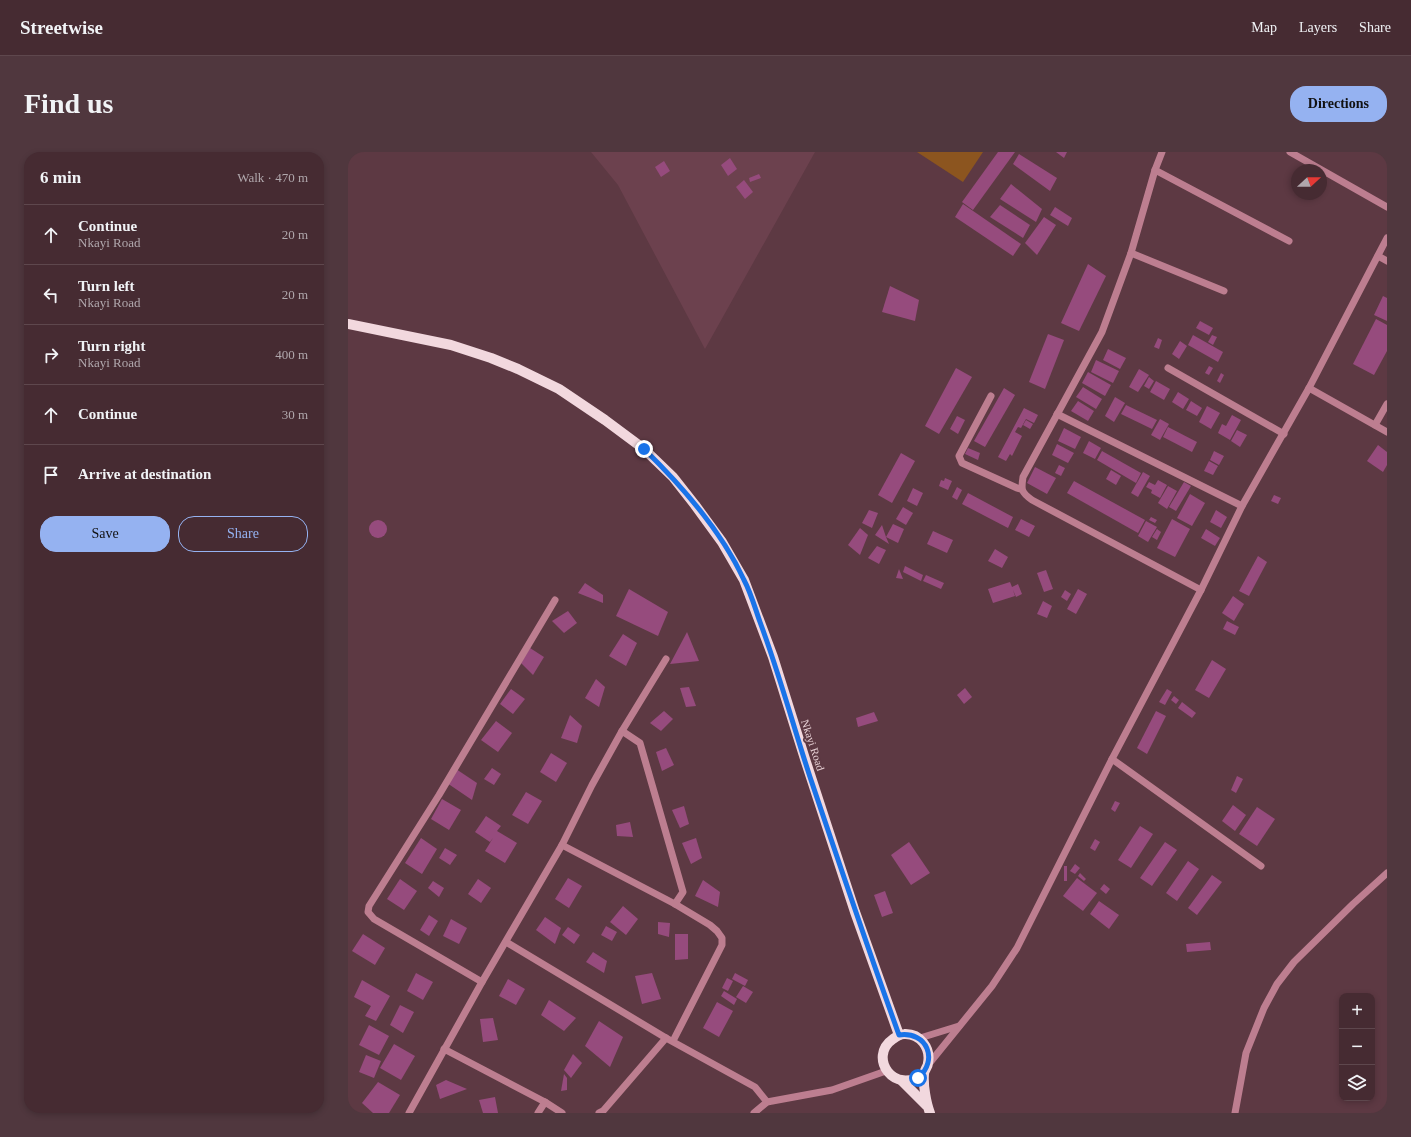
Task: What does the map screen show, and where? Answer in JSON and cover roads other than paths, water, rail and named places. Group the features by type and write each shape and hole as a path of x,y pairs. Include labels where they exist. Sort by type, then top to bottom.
{"main road":[{"name":"Nkayi Road","path":"348,324 451,345 491,358 559,389 605,420 644,449 673,477 695,504 722,542 744,580 773,657 807,767 855,912 899,1035"},
{"path":"926,1069 918,1078 910,1081 902,1081 893,1078 886,1071 882,1057 887,1043 899,1035 906,1034 920,1038 926,1046 929,1055 926,1069 928,1109"},
{"path":"902,1081 928,1109"}],"street":[{"path":"1162,152 1155,170 1131,253 1102,332 1022,477 1022,489 1024,494 1032,500 1201,590"},
{"path":"1290,152 1387,207"},
{"path":"1155,170 1289,241"},
{"path":"926,1069 992,986 1017,948 1112,759 1201,590 1242,506 1309,388 1387,238"},
{"path":"1131,253 1224,291"},
{"path":"1378,256 1387,261"},
{"path":"1168,368 1284,434"},
{"path":"1309,388 1387,432"},
{"path":"991,396 959,456 962,463 1022,489"},
{"path":"1375,426 1387,404"},
{"path":"1057,414 1242,506"},
{"path":"482,982 374,920 368,912 369,906 439,794 556,600"},
{"path":"409,1113 482,982 562,845 622,730 666,658"},
{"path":"622,730 640,743 683,892 675,904"},
{"path":"1112,759 1261,866"},
{"path":"562,845 675,904 717,931 722,938 722,945 670,1039 603,1111 599,1113"},
{"path":"1235,1113 1246,1054 1264,1008 1277,984 1294,962 1387,873"},
{"path":"506,942 670,1039 755,1087 767,1102"},
{"path":"920,1038 960,1026"},
{"path":"444,1049 562,1113"},
{"path":"754,1113 767,1102 832,1090 886,1071"},
{"path":"538,1113 544,1102"}]}
